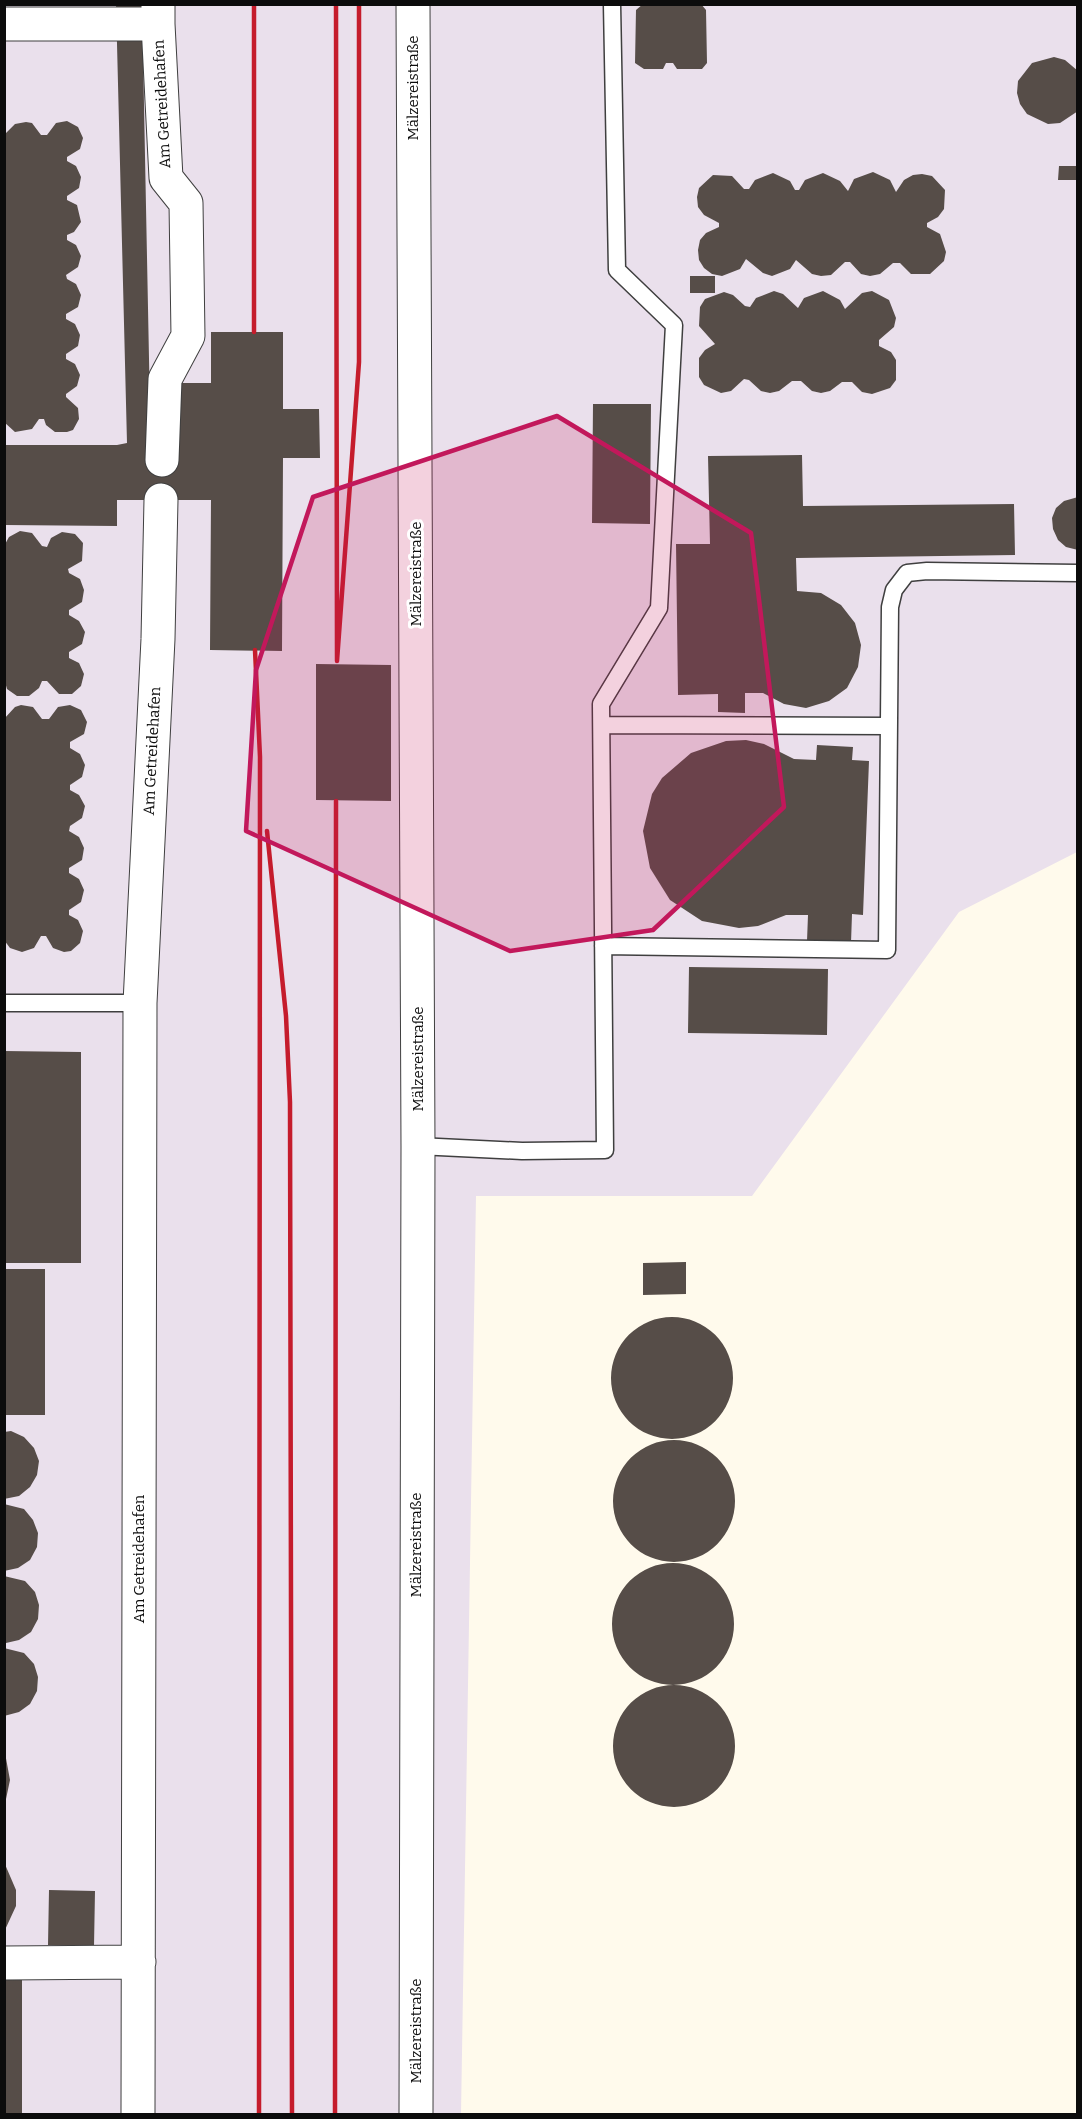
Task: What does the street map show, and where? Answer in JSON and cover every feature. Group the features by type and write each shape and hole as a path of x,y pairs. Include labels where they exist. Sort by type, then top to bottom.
{"street":[{"name":"Mälzereistraße","path":"413,4 418,1146 416,2115"},
{"name":"Am Getreidehafen","path":"4,24 158,14 166,178 186,203 188,336 165,379 162,459"},
{"name":"Am Getreidehafen","path":"138,2115 140,1003 157,650 161,500"},
{"path":"4,1963 139,1962"}],"lane":[{"path":"418,1146 522,1151 605,1150 602,704 659,608 675,325 617,270 612,4"},
{"path":"603,946 887,950 890,607 894,590 907,573 927,571 1077,573"},
{"path":"602,725 889,726"},
{"path":"4,1003 140,1003"}],"highlighted area":[{"path":"557,416 751,533 784,807 653,930 510,951 246,831 256,670 313,497"}],"shaded area":[{"path":"5,5 1077,5 1077,852 959,912 752,1196 476,1196 461,2114 5,2114"}],"building":[{"path":"116,4 142,4 151,460 172,383 211,383 211,332 283,332 283,409 319,409 320,458 283,458 282,651 210,650 211,500 117,500 117,526 5,525 5,445 117,445 127,443"},
{"path":"643,4 701,4 706,10 707,63 702,69 677,69 673,63 666,63 663,69 644,69 635,63 636,10"},
{"path":"1054,57 1065,60 1078,71 1078,111 1060,123 1048,124 1027,114 1020,104 1017,93 1018,81 1032,63"},
{"path":"67,121 78,127 83,138 80,149 67,157 67,161 76,166 81,177 79,188 67,196 67,200 77,205 81,222 74,232 67,235 67,240 76,245 81,256 78,267 66,275 67,279 76,284 81,295 78,307 66,314 66,319 75,324 80,335 78,346 66,354 66,359 75,364 80,375 77,386 66,394 66,397 78,408 79,419 73,430 67,432 55,432 46,425 44,419 39,419 32,429 15,432 4,422 4,135 15,124 26,122 32,123 41,135 47,135 56,123"},
{"path":"1059,166 1078,166 1078,180 1058,180"},
{"path":"873,172 890,180 896,192 904,180 913,175 922,174 932,176 945,190 944,209 938,217 927,223 927,227 940,234 946,252 944,261 930,274 911,274 900,263 893,263 880,274 870,276 861,274 850,262 845,262 831,275 821,276 812,274 796,260 790,269 772,276 763,273 746,259 740,269 722,276 712,274 699,260 700,240 706,233 719,227 719,223 704,215 698,207 699,188 713,175 732,176 744,189 749,189 755,180 773,173 790,181 795,190 799,190 805,180 823,173 840,181 848,191 854,179"},
{"path":"690,276 715,276 715,293 690,293"},
{"path":"774,291 783,294 798,308 804,298 823,291 840,300 845,309 862,293 872,291 889,300 896,318 894,327 879,340 879,346 891,352 896,360 896,380 890,388 872,394 862,392 852,382 842,382 830,391 821,393 812,391 801,381 792,381 779,391 770,393 761,391 749,380 744,379 731,391 721,393 704,385 699,377 699,358 705,350 715,344 699,326 700,307 705,299 724,292 733,295 745,306 750,307 756,298"},
{"path":"593,404 651,404 650,524 592,523"},
{"path":"802,455 803,506 1014,504 1015,555 796,558 797,591 821,593 841,605 855,623 861,645 858,667 847,688 829,701 806,708 784,704 763,693 745,693 745,713 718,712 718,694 678,695 676,544 710,544 708,456"},
{"path":"1078,497 1078,550 1066,547 1058,540 1053,529 1052,518 1056,508 1064,501"},
{"path":"20,531 32,533 42,546 47,547 51,538 62,532 75,534 83,543 82,561 68,569 69,573 80,579 84,590 82,602 69,610 69,615 79,621 85,632 82,644 69,652 69,658 79,663 84,674 81,686 72,694 59,694 47,681 42,681 39,688 29,696 17,696 7,689 5,682 4,546 9,537"},
{"path":"316,664 391,665 391,801 316,800"},
{"path":"21,705 33,707 42,719 49,719 58,707 70,705 81,710 87,722 84,734 70,742 70,748 80,754 85,765 82,777 70,785 70,790 79,795 85,806 82,818 70,826 69,831 79,837 84,848 82,860 69,868 69,873 79,879 84,890 81,902 69,910 69,915 78,920 83,931 80,943 71,951 64,952 53,948 46,936 41,936 34,948 22,952 10,948 4,940 4,719 15,707"},
{"path":"746,740 764,744 794,759 816,760 817,745 853,747 852,760 869,761 863,915 852,914 851,943 807,941 808,915 786,915 758,926 739,928 702,921 670,900 650,868 643,831 652,794 662,778 691,753 726,741"},
{"path":"689,967 828,969 827,1035 688,1033"},
{"path":"4,1051 81,1052 81,1263 4,1263"},
{"path":"686,1262 686,1294 643,1295 643,1263"},
{"path":"4,1269 45,1269 45,1415 4,1415"},
{"path":"672,1317 695,1322 706,1327 715,1335 723,1344 728,1355 733,1378 728,1401 723,1412 715,1421 706,1429 695,1434 672,1439 649,1434 638,1429 629,1421 621,1412 616,1401 611,1378 616,1355 621,1344 629,1335 638,1327 649,1322"},
{"path":"11,1431 24,1437 34,1448 39,1461 37,1475 30,1487 19,1496 4,1499 4,1432"},
{"path":"674,1440 697,1445 708,1450 717,1458 725,1467 730,1478 735,1501 730,1524 725,1535 717,1544 708,1552 697,1557 674,1562 651,1557 640,1552 631,1544 623,1535 618,1524 613,1501 618,1478 623,1467 631,1458 640,1450 651,1445"},
{"path":"4,1504 24,1509 33,1520 38,1533 37,1547 30,1560 18,1568 4,1571"},
{"path":"673,1563 696,1568 707,1573 716,1581 724,1590 729,1601 734,1624 729,1647 724,1658 716,1667 707,1675 696,1680 673,1685 650,1680 639,1675 630,1667 622,1658 617,1647 612,1624 617,1601 622,1590 630,1581 639,1573 650,1568"},
{"path":"4,1576 25,1581 35,1592 39,1605 38,1619 31,1632 19,1640 6,1643"},
{"path":"4,1648 24,1653 34,1664 38,1677 37,1691 30,1704 19,1712 4,1716"},
{"path":"674,1685 697,1690 708,1695 717,1703 725,1712 730,1723 735,1746 730,1769 725,1780 717,1789 708,1797 697,1802 674,1807 651,1802 640,1797 631,1789 623,1780 618,1769 613,1746 618,1723 623,1712 631,1703 640,1695 651,1690"},
{"path":"5,1753 10,1780 6,1799 4,1799"},
{"path":"4,1862 16,1890 16,1906 4,1932"},
{"path":"49,1890 95,1891 94,1946 48,1945"},
{"path":"4,1979 22,1979 22,2114 4,2114"}],"railway":[{"path":"254,4 254,332"},
{"path":"336,4 337,661 359,362 359,4"},
{"path":"255,650 260,757 259,2114"},
{"path":"335,2114 336,801"},
{"path":"267,831 286,1016 290,1102 292,2114"}]}
